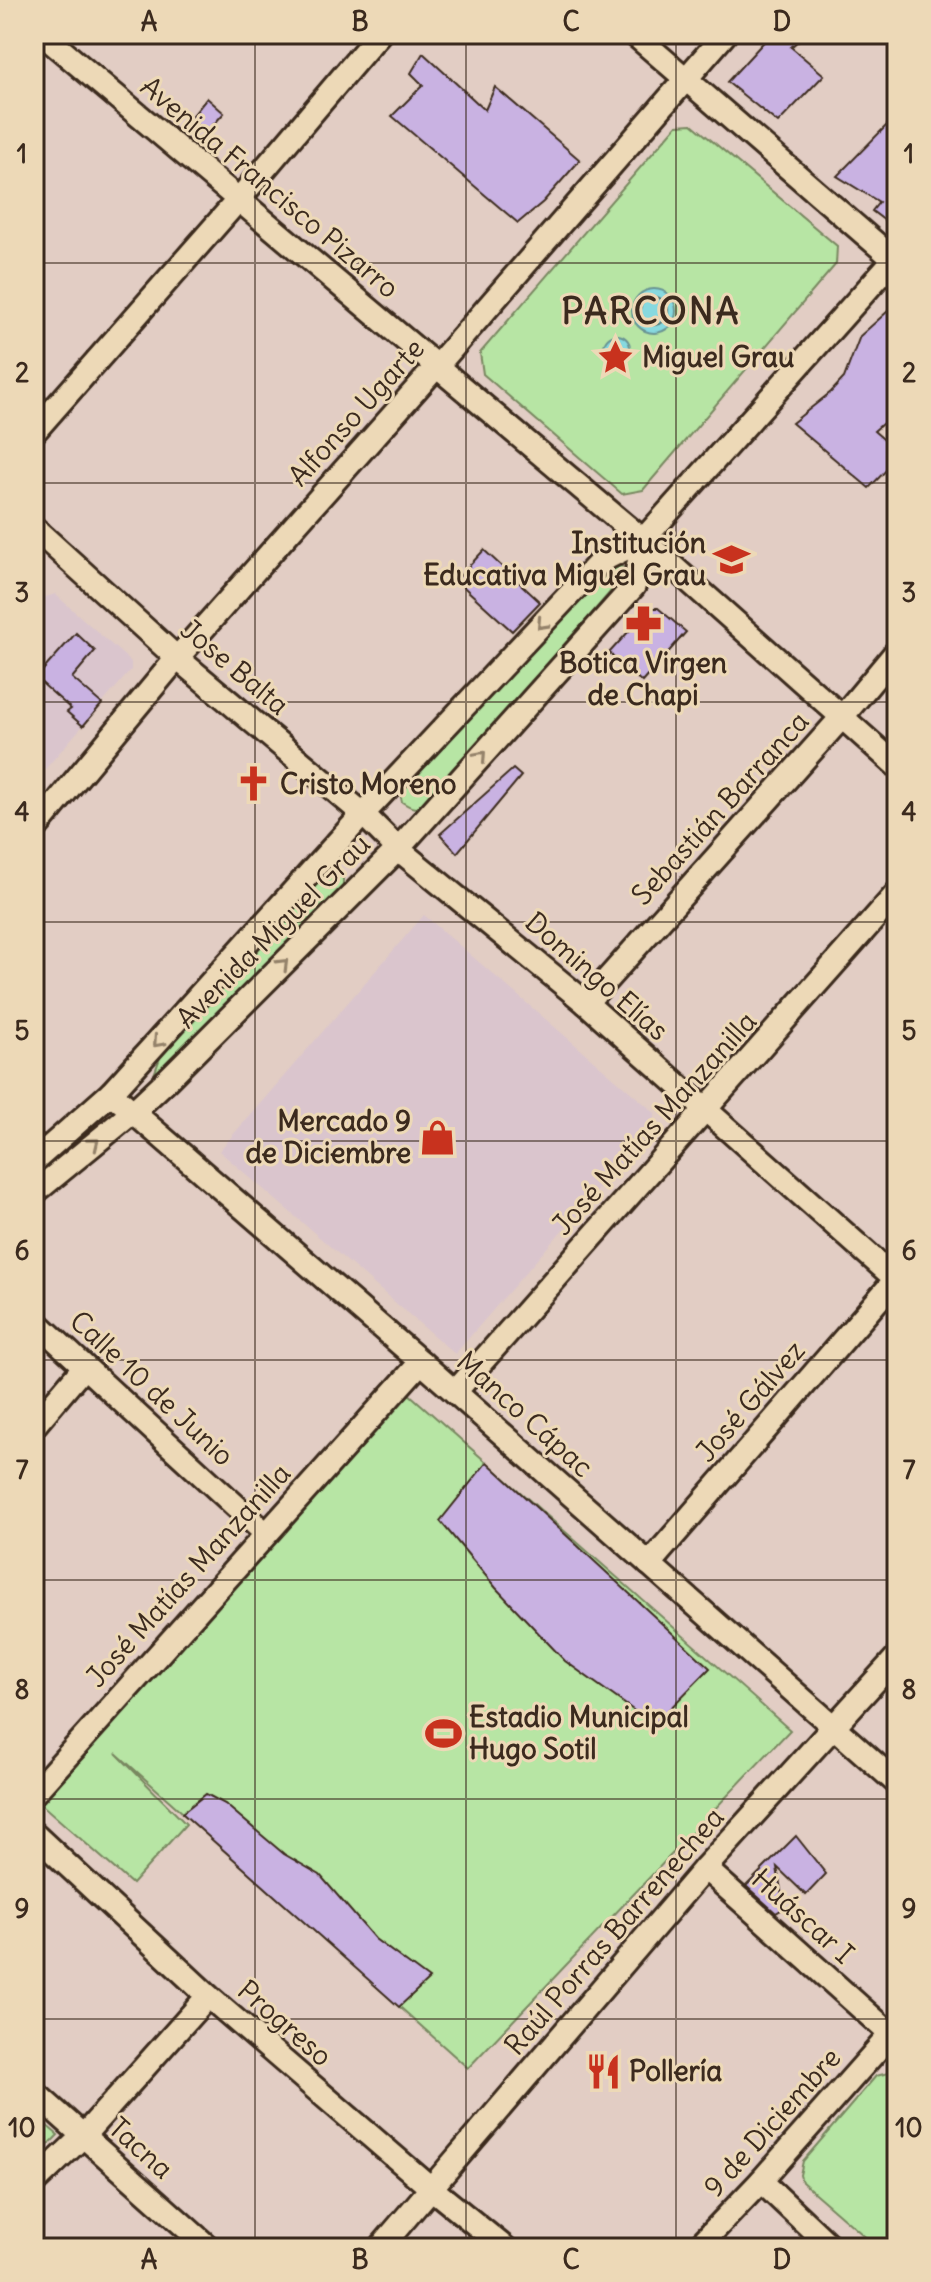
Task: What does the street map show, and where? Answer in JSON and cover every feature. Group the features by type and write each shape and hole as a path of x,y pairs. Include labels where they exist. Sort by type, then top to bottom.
{"street":[{"path":"34,39 40,34"},
{"name":"Avenida Francisco Pizarro","path":"40,34 643,540 897,766"},
{"path":"34,432 379,34"},
{"path":"634,34 896,259"},
{"name":"Alfonso Ugarte","path":"34,830 177,658 436,367 725,34"},
{"name":"Avenida Miguel Grau","path":"34,1161 111,1093 363,814 601,561 643,540 896,259"},
{"name":"Jose Balta","path":"34,528 177,658 363,814 398,849"},
{"name":"Avenida Miguel Grau","path":"34,1193 167,1080 398,849 634,586 643,540"},
{"name":"Sebastián Barranca","path":"586,1003 842,717 897,651"},
{"name":"Domingo Elías","path":"398,849 586,1003 897,1279"},
{"name":"José Matías Manzanilla","path":"455,1392 897,893"},
{"name":"Manco Cápac","path":"111,1093 897,1783"},
{"name":"José Gálvez","path":"649,1564 897,1279"},
{"name":"Calle 10 de Junio","path":"34,1320 265,1533"},
{"name":"José Matías Manzanilla","path":"34,1793 421,1362"},
{"path":"34,1426 84,1367"},
{"name":"Raúl Porras Barrenechea","path":"380,2248 705,1868 897,1657"},
{"name":"Progreso","path":"34,1834 208,1996 505,2248"},
{"name":"Huáscar I","path":"705,1868 894,2037"},
{"path":"34,2183 83,2136 208,1996"},
{"name":"9 de Diciembre","path":"697,2248 894,2037"},
{"name":"Tacna","path":"34,2092 209,2248"},
{"path":"761,2181 832,2248"}],"shaded area":[{"path":"34,588 46,597 55,594 131,662 131,670 34,782"},
{"name":"Mercado 9 de Diciembre","path":"424,915 655,1113 655,1123 455,1354 219,1151"}],"green space":[{"path":"692,124 837,246 836,264 643,490 622,494 483,374 480,353 677,125"},
{"path":"610,564 620,565 624,569 623,577 427,806 414,808 402,802 399,788"},
{"path":"327,870 337,871 343,877 343,891 168,1068 155,1072 161,1055"},
{"name":"Estadio Municipal Hugo Sotil","path":"408,1393 790,1730 468,2068 116,1753 186,1824 132,1884 41,1804 97,1736"},
{"path":"897,2071 897,2248 878,2248 802,2182 800,2175 803,2161 876,2076"},
{"path":"34,2115 58,2135 34,2160"}],"water":[{"path":"654,289 670,295 676,311 670,327 654,333 638,327 632,311 638,295"},
{"path":"617,335 627,338 630,348 627,358 617,361 607,358 604,348 607,338"}],"building":[{"path":"771,34 806,34 791,47 824,75 778,123 727,82"},
{"path":"423,53 485,110 495,87 580,160 543,202 518,223 392,116 423,85 411,73"},
{"path":"207,98 224,113 206,133 190,119"},
{"path":"887,125 897,138 897,230 872,211 879,202 837,176"},
{"path":"897,303 897,411 874,431 897,451 897,459 869,488 792,423 844,378 860,336"},
{"path":"484,550 540,602 512,631 456,580"},
{"path":"650,608 658,608 686,632 642,682 609,653"},
{"path":"76,633 95,651 72,678 102,704 83,726 67,712 71,709 36,678"},
{"path":"513,769 521,776 457,853 440,834"},
{"path":"487,1462 710,1668 654,1725 565,1661 496,1588 440,1521"},
{"path":"206,1794 225,1804 284,1854 320,1875 375,1939 429,1979 399,2007 182,1813"},
{"path":"796,1836 826,1874 806,1895 777,1867 784,1908 776,1913 746,1886"}],"place":[{"name":"Miguel Grau","path":"616,357"},
{"name":"Institución Educativa Miguel Grau","path":"732,559"},
{"name":"Botica Virgen de Chapi","path":"643,623"},
{"name":"Cristo Moreno","path":"254,784"},
{"name":"Mercado 9 de Diciembre","path":"437,1137"},
{"name":"Estadio Municipal Hugo Sotil","path":"443,1733"},
{"name":"Pollería","path":"603,2071"}],"district":[{"name":"PARCONA","path":"651,311"}]}
